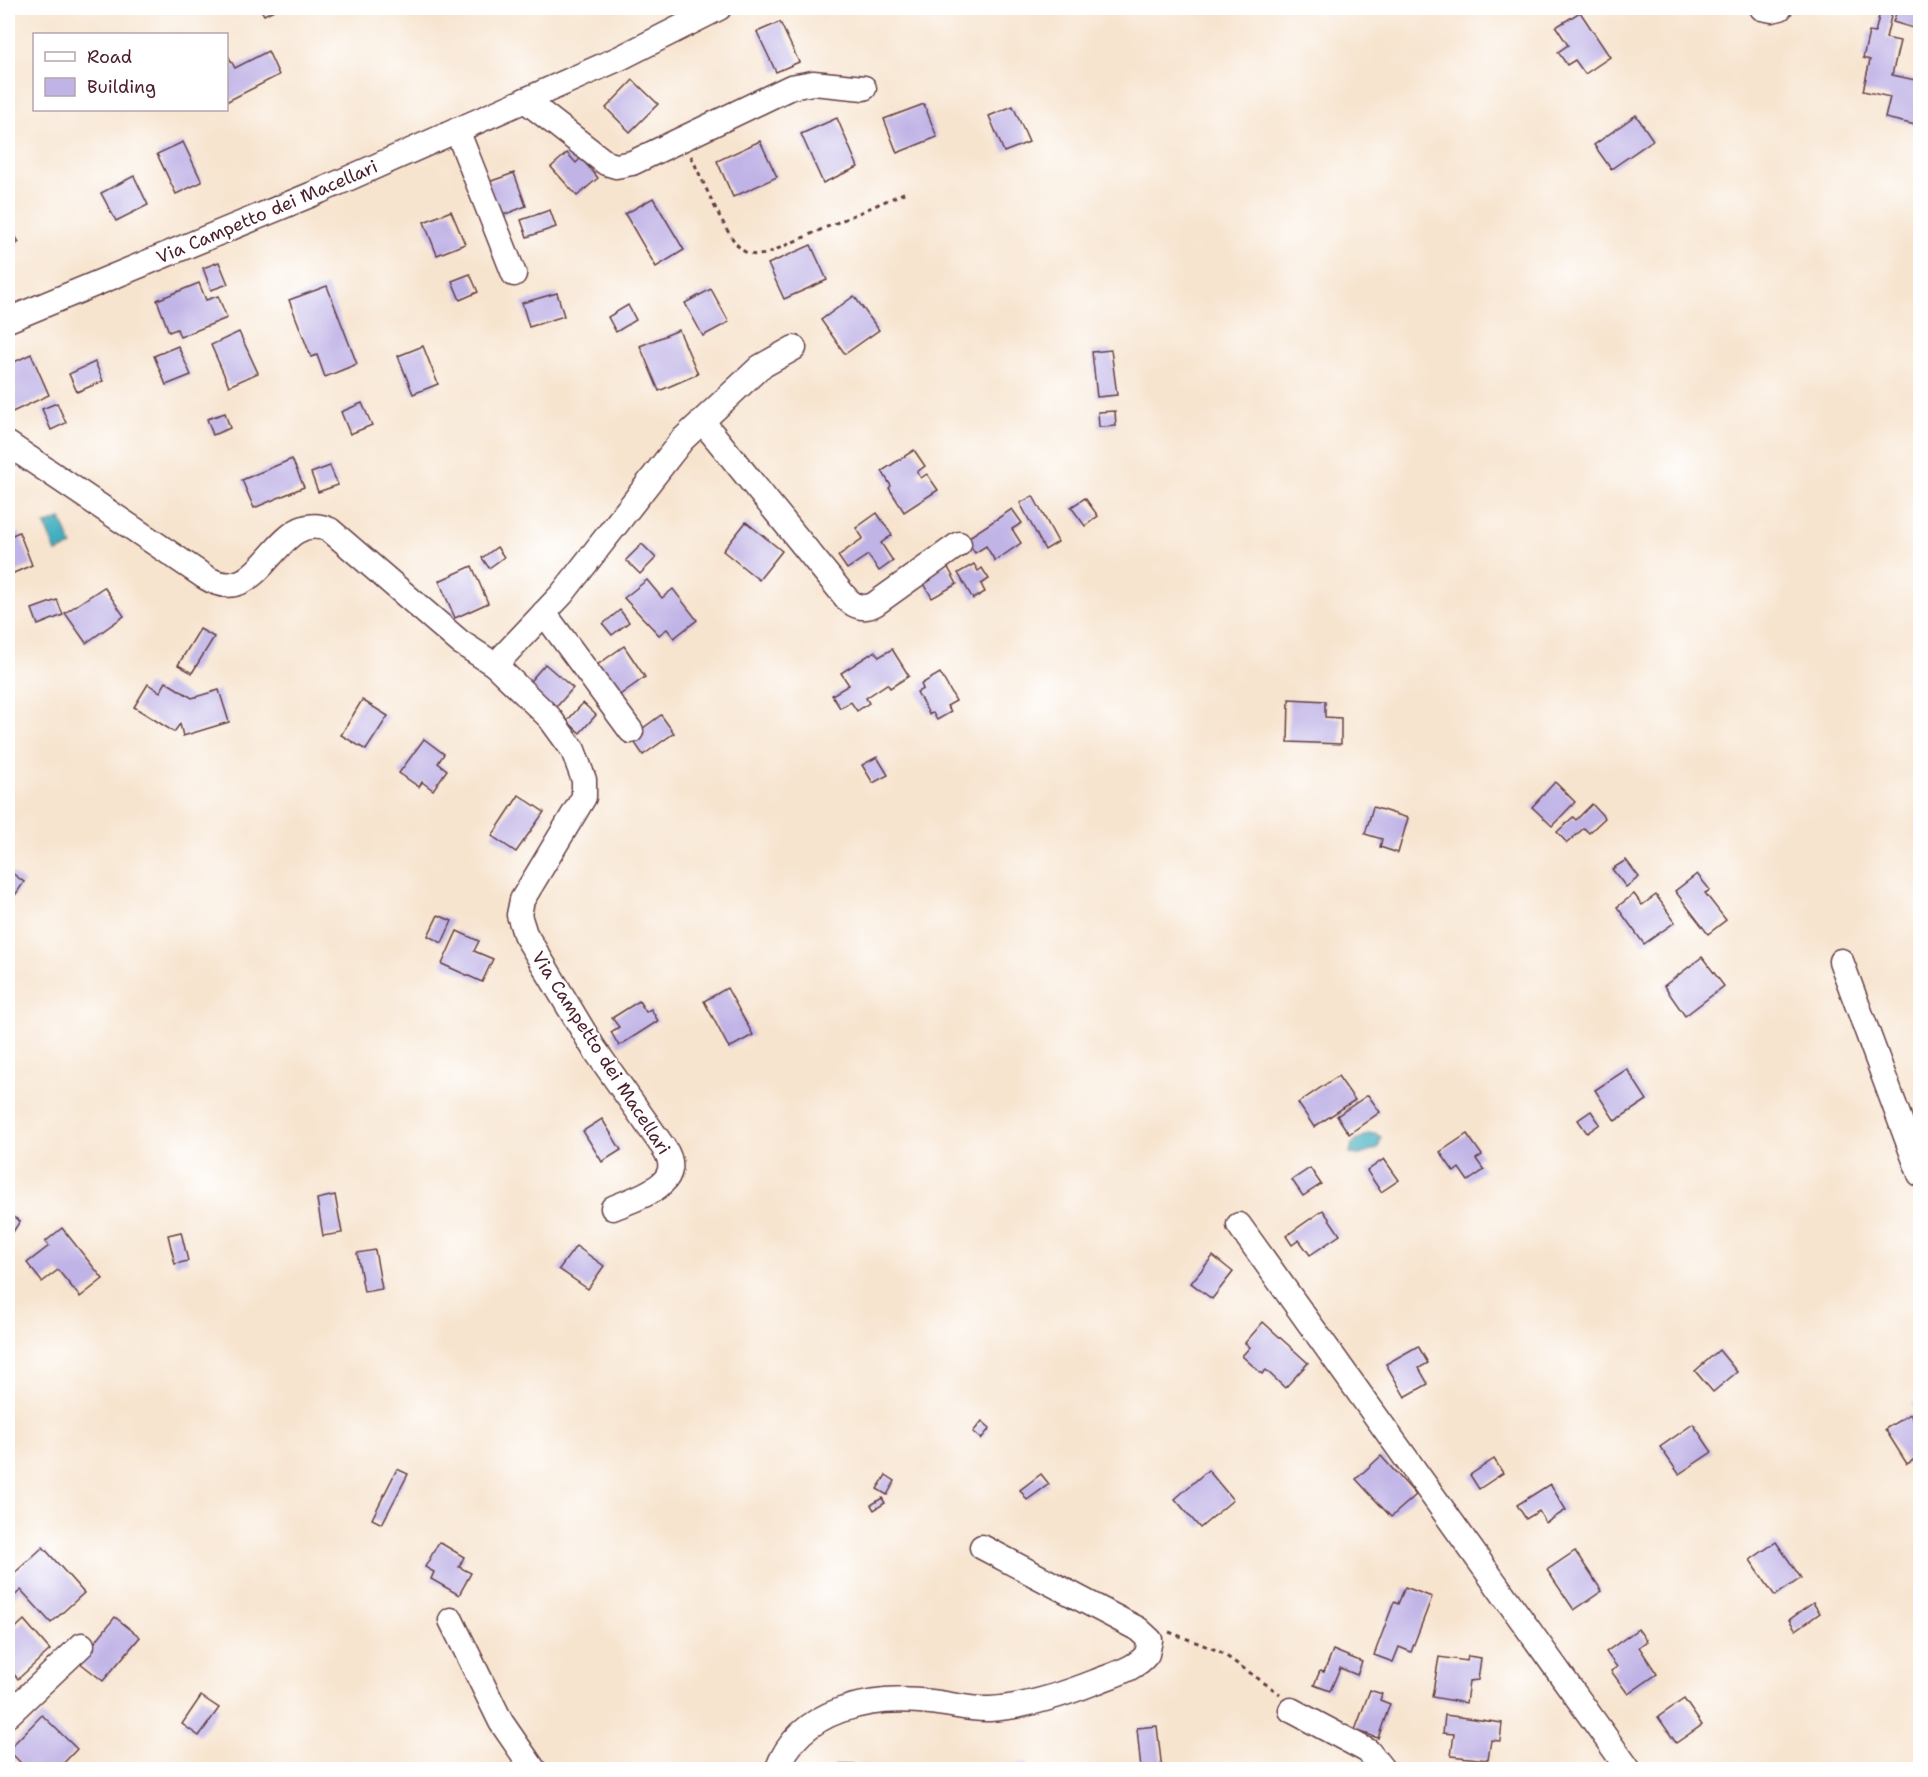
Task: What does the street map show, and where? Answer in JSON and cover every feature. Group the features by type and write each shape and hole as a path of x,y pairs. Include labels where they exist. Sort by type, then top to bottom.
{"street":[{"name":"Via Campetto dei Macellari","path":"8,320 266,214 654,42 719,8"},
{"path":"1762,8 1772,10 1780,8"},
{"path":"525,100 611,165 628,164 791,87 813,83 864,88"},
{"path":"457,130 514,274"},
{"path":"495,665 572,582 672,452 760,367 794,348"},
{"path":"702,421 855,606 866,608 875,604 959,544"},
{"name":"Via Campetto dei Macellari","path":"8,444 218,584 230,586 243,582 289,538 303,528 313,526 326,528 346,542 460,642 495,665 558,727 573,750 584,780 582,802 522,900 519,915 521,926 582,1029 664,1148 671,1162 670,1175 661,1185 613,1208"},
{"path":"544,613 632,731"},
{"path":"1841,961 1920,1174"},
{"path":"1239,1225 1629,1770"},
{"path":"777,1770 789,1745 804,1728 839,1710 900,1701 929,1701 980,1709 1031,1702 1066,1692 1129,1667 1147,1654 1150,1640 1138,1629 982,1547"},
{"path":"451,1620 501,1722 534,1770"},
{"path":"8,1715 82,1645"},
{"path":"1291,1710 1368,1751 1383,1770"}],"path":[{"path":"682,139 734,240 740,248 754,255 766,254 906,192"},
{"path":"1150,1640 1168,1632 1219,1651 1278,1690 1291,1710"}],"water":[{"path":"61,519 72,546 56,552 45,525"},
{"path":"1368,1134 1381,1137 1378,1149 1360,1155 1350,1154 1352,1144"}],"building":[{"path":"260,8 278,8 264,15"},
{"path":"1881,8 1893,8 1886,38 1900,41 1892,75 1920,81 1920,126 1885,118 1890,97 1863,91 1870,60 1863,58 1869,32 1875,33"},
{"path":"1898,8 1920,8 1920,30 1893,22"},
{"path":"1580,12 1610,57 1585,74 1575,60 1567,65 1558,52 1568,45 1556,27"},
{"path":"780,22 799,62 776,72 757,32"},
{"path":"268,51 279,75 228,101 228,56 235,68"},
{"path":"633,80 658,104 630,132 606,108"},
{"path":"924,104 937,137 897,153 884,119"},
{"path":"1013,106 1029,142 1004,152 989,116"},
{"path":"1636,115 1653,140 1611,169 1594,145"},
{"path":"837,118 858,167 823,183 801,134"},
{"path":"760,141 777,177 733,197 717,161"},
{"path":"183,142 202,182 176,194 157,154"},
{"path":"567,153 576,163 581,158 598,178 577,196 551,167"},
{"path":"514,173 526,206 496,218 483,184"},
{"path":"134,176 148,205 116,221 101,193"},
{"path":"653,198 684,250 656,267 625,214"},
{"path":"550,210 556,227 527,237 521,220"},
{"path":"451,211 465,244 437,255 424,222"},
{"path":"8,225 19,242 8,250"},
{"path":"811,245 827,280 784,299 768,264"},
{"path":"219,262 228,284 211,290 203,268"},
{"path":"470,274 478,292 460,300 452,281"},
{"path":"199,283 206,300 218,296 227,318 180,337 177,329 169,332 157,300"},
{"path":"327,286 357,364 325,377 317,355 311,357 289,300"},
{"path":"711,289 729,322 703,336 685,303"},
{"path":"557,293 564,316 529,327 522,303"},
{"path":"854,296 879,330 845,354 821,320"},
{"path":"628,305 636,320 616,332 608,317"},
{"path":"679,330 698,374 659,391 640,346"},
{"path":"239,332 258,373 229,386 211,345"},
{"path":"178,346 191,375 166,385 154,356"},
{"path":"423,346 438,384 413,394 398,356"},
{"path":"1111,350 1117,395 1097,397 1092,352"},
{"path":"31,354 49,395 8,414 8,365"},
{"path":"95,362 103,381 77,392 69,374"},
{"path":"57,403 66,423 51,430 42,409"},
{"path":"362,403 372,425 350,434 341,412"},
{"path":"1115,411 1116,426 1099,427 1098,412"},
{"path":"225,413 230,428 213,435 207,419"},
{"path":"914,450 925,466 917,472 921,478 927,474 938,490 904,512 889,488 891,486 882,471"},
{"path":"292,459 304,487 254,508 242,480"},
{"path":"330,466 338,485 318,492 311,473"},
{"path":"1033,496 1058,542 1045,550 1020,503"},
{"path":"1085,498 1098,516 1085,526 1071,507"},
{"path":"1012,509 1022,523 1012,529 1021,543 995,561 986,546 975,553 966,539"},
{"path":"877,513 892,535 881,543 893,561 879,571 868,555 847,569 838,556 863,538 856,528"},
{"path":"746,522 782,551 759,580 723,551"},
{"path":"19,532 32,565 9,575 8,537"},
{"path":"642,544 656,558 640,574 626,560"},
{"path":"497,547 504,557 489,568 482,558"},
{"path":"946,564 957,584 932,598 921,578"},
{"path":"974,564 978,571 982,568 989,579 981,584 985,592 973,599 958,573"},
{"path":"472,566 488,603 455,618 439,581"},
{"path":"647,580 662,598 673,589 697,620 674,638 667,629 659,635 624,598"},
{"path":"104,587 124,616 86,643 65,613"},
{"path":"57,600 63,615 38,625 32,609"},
{"path":"620,610 629,622 612,635 603,624"},
{"path":"200,629 214,637 192,673 178,665"},
{"path":"624,646 645,677 614,699 593,668"},
{"path":"892,649 909,676 890,688 887,684 866,698 869,703 857,711 851,702 840,708 832,695 849,685 841,673 875,651 879,657"},
{"path":"545,664 573,688 553,711 525,687"},
{"path":"940,673 956,701 947,706 951,712 937,720 933,713 929,714 917,692 923,689 921,684"},
{"path":"166,682 192,698 219,690 229,722 183,736 180,724 174,732 134,707 148,684 160,692"},
{"path":"1289,699 1325,701 1325,717 1341,718 1341,744 1288,742"},
{"path":"362,700 388,716 366,750 341,735"},
{"path":"583,703 596,715 580,733 567,721"},
{"path":"661,715 674,733 643,755 631,737"},
{"path":"424,739 444,754 438,763 447,770 433,790 422,782 419,787 399,773"},
{"path":"877,757 888,775 873,783 862,765"},
{"path":"1555,782 1575,802 1552,826 1532,807"},
{"path":"519,795 544,812 516,852 492,836"},
{"path":"1592,804 1605,818 1589,833 1584,828 1567,843 1557,832 1573,817 1576,820"},
{"path":"1373,807 1408,818 1398,853 1380,847 1382,839 1365,834"},
{"path":"1626,860 1639,877 1626,887 1612,869"},
{"path":"8,870 24,882 14,897 8,892"},
{"path":"1697,874 1710,890 1705,893 1726,920 1708,934 1675,891"},
{"path":"1634,894 1642,905 1656,895 1675,922 1644,944 1617,907"},
{"path":"438,915 452,921 442,943 428,936"},
{"path":"457,931 479,941 474,951 493,959 482,982 442,964"},
{"path":"1702,957 1724,986 1685,1016 1664,986"},
{"path":"727,988 753,1035 729,1048 704,1001"},
{"path":"639,1001 646,1012 651,1009 658,1021 619,1046 611,1032 619,1027 612,1018"},
{"path":"1627,1069 1647,1100 1615,1121 1595,1090"},
{"path":"1338,1076 1355,1100 1314,1127 1298,1103"},
{"path":"1368,1095 1380,1112 1349,1134 1337,1116"},
{"path":"1591,1111 1600,1124 1587,1133 1578,1120"},
{"path":"602,1119 621,1150 602,1162 583,1131"},
{"path":"1467,1134 1482,1155 1476,1159 1484,1170 1468,1181 1459,1168 1454,1172 1440,1152"},
{"path":"1384,1159 1399,1180 1381,1192 1367,1171"},
{"path":"1310,1168 1321,1184 1303,1196 1292,1180"},
{"path":"335,1195 342,1233 323,1236 317,1199"},
{"path":"1323,1210 1340,1235 1310,1255 1299,1240 1292,1245 1286,1236"},
{"path":"8,1214 20,1221 13,1232 8,1229"},
{"path":"62,1228 103,1279 80,1297 58,1270 42,1282 27,1263 49,1246 45,1242"},
{"path":"181,1232 188,1261 175,1264 168,1235"},
{"path":"576,1246 604,1266 588,1289 559,1269"},
{"path":"375,1250 382,1289 364,1292 357,1253"},
{"path":"1213,1256 1233,1272 1212,1299 1191,1283"},
{"path":"1263,1322 1308,1363 1285,1388 1266,1370 1262,1374 1242,1356 1250,1347 1245,1343"},
{"path":"1418,1346 1428,1363 1419,1368 1428,1384 1405,1397 1386,1364"},
{"path":"1719,1350 1737,1372 1713,1392 1695,1371"},
{"path":"1920,1398 1920,1415 1912,1404"},
{"path":"1910,1414 1920,1432 1920,1456 1907,1464 1885,1429"},
{"path":"982,1421 990,1428 981,1439 973,1432"},
{"path":"1693,1424 1712,1452 1679,1474 1660,1447"},
{"path":"1381,1456 1416,1495 1391,1517 1356,1479"},
{"path":"1494,1459 1503,1473 1479,1489 1470,1475"},
{"path":"397,1469 408,1474 382,1524 372,1519"},
{"path":"1208,1470 1233,1500 1200,1528 1175,1499"},
{"path":"1041,1474 1049,1484 1027,1500 1020,1490"},
{"path":"886,1475 895,1481 887,1495 877,1489"},
{"path":"1550,1484 1566,1510 1546,1523 1539,1511 1526,1519 1517,1505"},
{"path":"882,1498 885,1503 874,1510 871,1505"},
{"path":"439,1542 464,1557 459,1567 471,1573 459,1595 431,1579 434,1572 425,1567"},
{"path":"1776,1542 1801,1578 1775,1596 1750,1560"},
{"path":"43,1547 84,1593 51,1623 21,1590 11,1599 8,1595 8,1579"},
{"path":"1575,1551 1602,1591 1574,1610 1547,1570"},
{"path":"1405,1587 1432,1597 1411,1652 1399,1647 1393,1662 1374,1655 1394,1602 1398,1604"},
{"path":"1813,1603 1820,1613 1796,1630 1789,1620"},
{"path":"115,1617 140,1637 103,1681 79,1662"},
{"path":"24,1620 50,1650 18,1679 8,1667 8,1635"},
{"path":"1638,1629 1647,1641 1639,1647 1657,1674 1628,1694 1611,1671 1617,1667 1606,1652"},
{"path":"1333,1650 1362,1662 1357,1675 1340,1668 1330,1691 1314,1685 1320,1671 1324,1672"},
{"path":"1468,1656 1481,1658 1478,1680 1469,1681 1466,1703 1432,1697 1439,1657 1467,1661"},
{"path":"1370,1690 1382,1694 1380,1700 1390,1704 1378,1738 1355,1730"},
{"path":"201,1696 219,1708 199,1736 182,1724"},
{"path":"1684,1699 1702,1725 1676,1743 1658,1717"},
{"path":"42,1715 77,1749 57,1770 28,1770 8,1750"},
{"path":"1445,1715 1502,1723 1500,1741 1491,1740 1488,1760 1451,1756 1454,1734 1443,1733"},
{"path":"1157,1726 1162,1770 1141,1770 1137,1728"},
{"path":"1026,1763 1027,1770 990,1770 990,1768"},
{"path":"834,1765 872,1765 872,1770 834,1770"}]}
